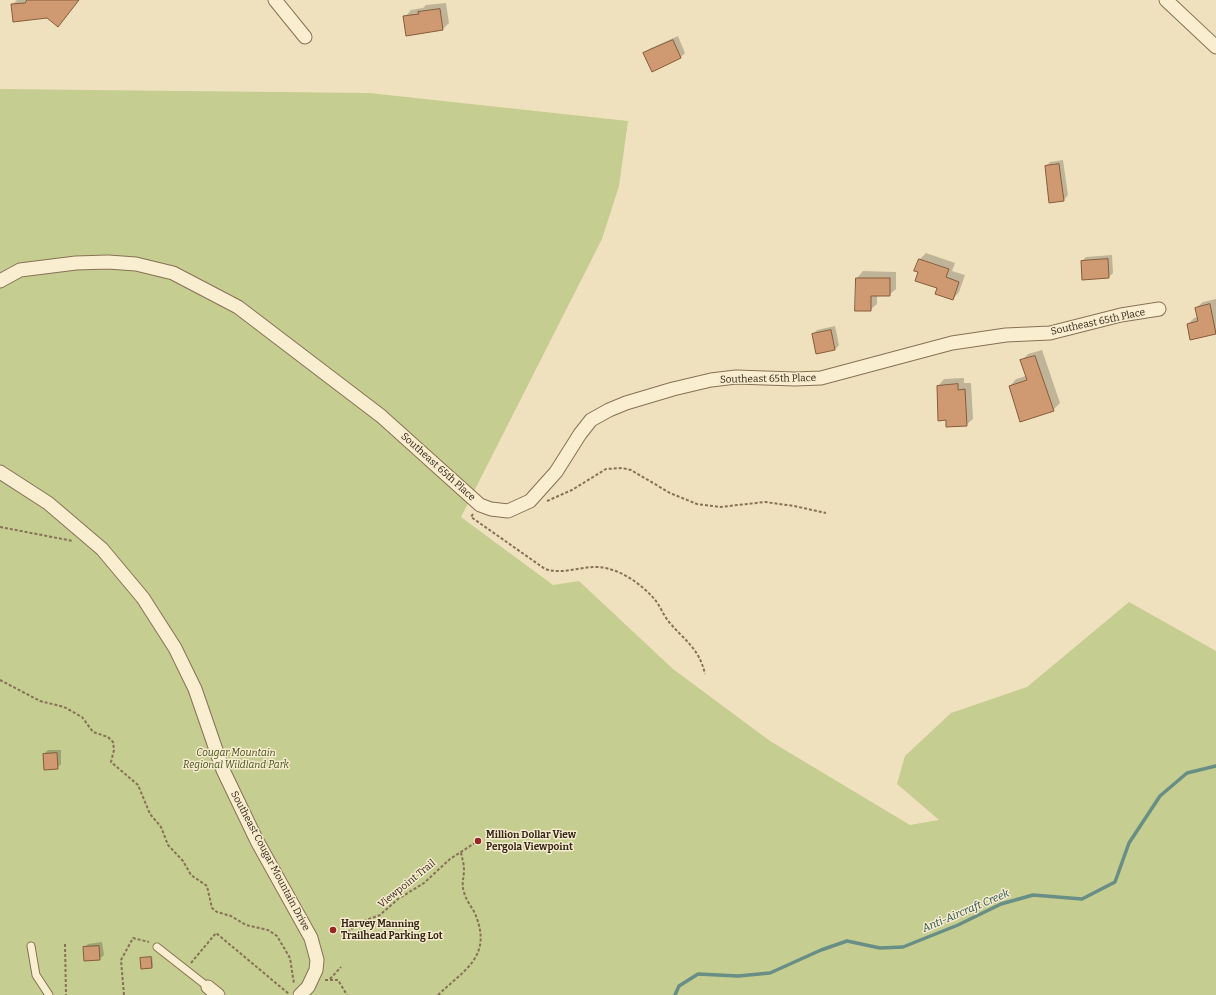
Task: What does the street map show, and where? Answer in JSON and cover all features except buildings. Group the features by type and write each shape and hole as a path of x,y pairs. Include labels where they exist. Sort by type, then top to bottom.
{"street":[{"path":"275,0 304,37"},
{"path":"1166,0 1216,47"},
{"name":"Southeast 65th Place","path":"0,280 20,270 76,263 108,262 136,264 173,273 238,307 381,416 480,505 491,509 508,511 530,501 556,472 580,434 591,420 608,410 626,403 673,389 711,380 736,377 795,379 822,378 952,343 1006,335 1050,333 1121,315 1159,309"},
{"name":"Southeast Cougar Mountain Drive","path":"0,472 48,503 102,549 143,598 175,648 195,689 223,770 257,841 289,900 308,929 317,960 316,970 308,987 297,991"}],"lane":[{"path":"30,946 36,975 49,995"},
{"path":"157,946 213,991"}],"path":[{"path":"544,502 572,490 606,469 622,468 631,470 670,493 697,504 720,507 771,502 826,513"},
{"path":"480,505 471,517 545,569 556,572 600,567 615,571 645,589 657,602 669,622 683,635 702,660 705,674"},
{"path":"0,527 80,543"},
{"path":"0,680 40,701 64,707 82,717 93,732 108,737 113,742 114,750 111,762 138,785 150,814 161,827 168,845 183,861 192,875 207,886 212,908 217,912 231,916 246,925 268,930 277,936 290,958 297,991"},
{"name":"Viewpoint Trail","path":"344,936 358,923 380,915 398,899 424,882 450,859 478,840"},
{"path":"438,995 469,966 478,954 481,946 480,929 476,916 463,890 464,870 461,851"},
{"path":"186,970 216,933 290,995"},
{"path":"124,995 121,960 133,938 147,941 157,946"},
{"path":"65,944 66,995"},
{"path":"330,979 340,967"}],"green space":[{"name":"Cougar Mountain Regional Wildland Park","path":"0,89 369,93 628,121 619,186 602,239 461,517 553,585 579,581 673,669 770,741 910,825 939,820 897,784 905,756 951,713 1027,687 1129,602 1216,651 1216,995 0,995"}],"waterway":[{"name":"Anti-Aircraft Creek","path":"675,995 679,986 698,974 738,976 770,973 821,950 847,941 880,948 903,947 958,925 1001,904 1033,895 1082,899 1115,882 1129,843 1160,796 1187,773 1216,766"}],"place":[{"name":"Million Dollar View Pergola Viewpoint","path":"478,841"},
{"name":"Harvey Manning Trailhead Parking Lot","path":"333,930"}]}
